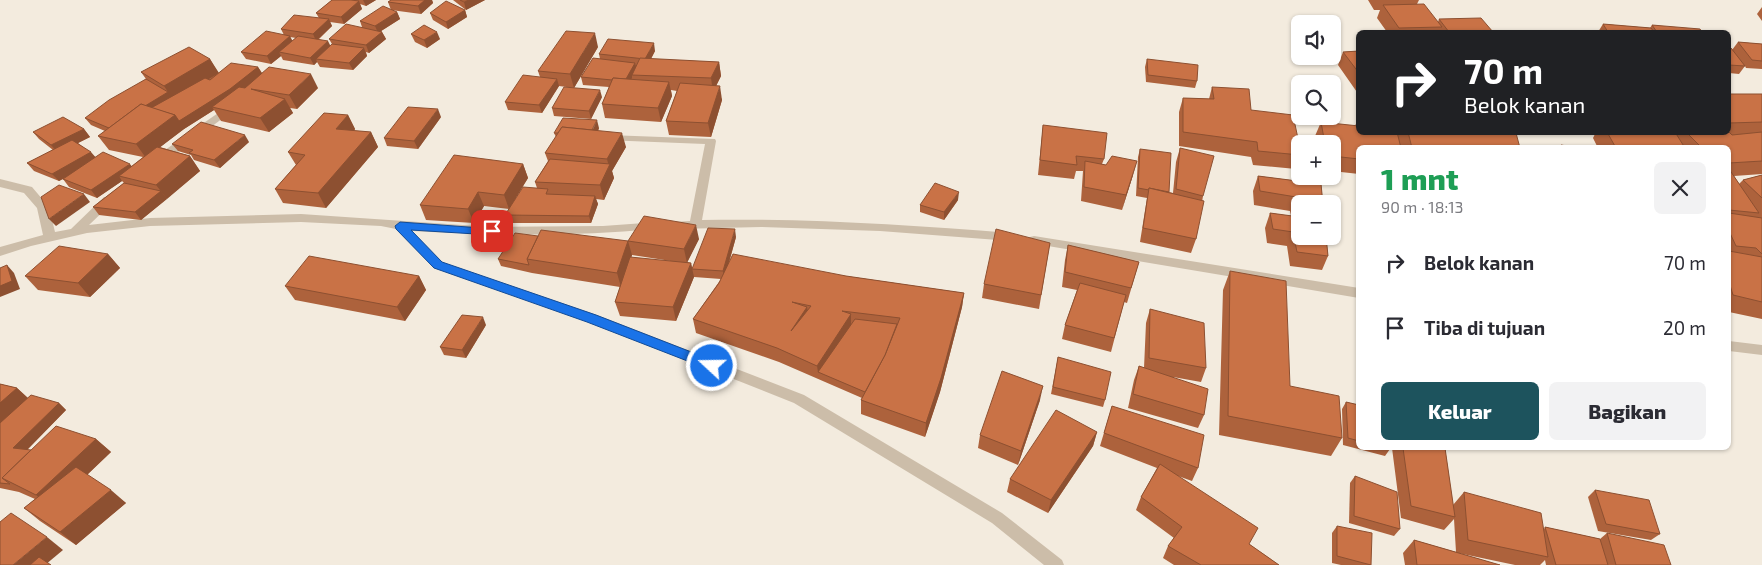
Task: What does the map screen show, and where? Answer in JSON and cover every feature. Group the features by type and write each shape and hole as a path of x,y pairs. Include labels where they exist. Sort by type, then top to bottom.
{"street":[{"path":"150,168 241,100"},
{"path":"603,137 711,141 695,224"},
{"path":"0,183 28,190 43,207 50,237"},
{"path":"74,232 119,192"},
{"path":"0,252 28,242 74,232 150,222 301,218 381,222 400,226 501,231 603,230 644,226 761,223 880,227 1004,236 1356,293"},
{"path":"400,226 438,265 592,318 799,399 997,518 1056,565"},
{"path":"1731,346 1762,350"}],"building":[{"path":"332,0 359,1 341,17 316,13"},
{"path":"391,0 425,0 418,6 388,2"},
{"path":"446,1 465,10 446,22 430,13"},
{"path":"1424,4 1442,27 1399,28 1383,5"},
{"path":"383,6 397,12 375,26 360,21"},
{"path":"294,15 329,19 313,34 281,29"},
{"path":"1481,18 1491,30 1447,30 1439,19"},
{"path":"346,24 382,32 366,45 329,39"},
{"path":"1603,24 1651,28 1652,30 1607,30"},
{"path":"424,25 437,32 424,40 411,34"},
{"path":"1652,25 1701,30 1656,30"},
{"path":"266,31 290,36 267,56 241,52"},
{"path":"566,31 595,33 570,74 538,71"},
{"path":"298,36 328,41 310,58 279,52"},
{"path":"608,39 654,43 645,59 599,54"},
{"path":"1738,42 1762,44 1762,61 1752,60"},
{"path":"332,44 364,48 349,63 316,59"},
{"path":"189,47 210,59 164,86 141,72"},
{"path":"1731,48 1745,66 1731,65"},
{"path":"1356,51 1356,69 1343,52"},
{"path":"593,58 635,63 626,79 613,78 612,80 581,77"},
{"path":"640,58 719,62 711,78 632,75"},
{"path":"1147,59 1198,65 1197,81 1148,75"},
{"path":"231,63 258,67 230,89 179,121 175,115 151,108 205,78 210,80"},
{"path":"269,67 311,74 289,95 251,89 285,99 260,118 212,107 239,87 245,88"},
{"path":"523,75 557,79 539,105 505,102"},
{"path":"613,78 669,82 658,108 602,104"},
{"path":"146,79 168,92 145,106 141,104 109,128 85,118 109,100"},
{"path":"680,83 720,86 708,123 666,121"},
{"path":"564,87 600,90 589,111 552,108"},
{"path":"1212,87 1249,89 1251,110 1291,115 1291,125 1295,125 1297,135 1291,135 1291,154 1258,151 1257,142 1183,132 1183,98 1214,99"},
{"path":"1731,94 1762,94 1762,122 1731,123"},
{"path":"141,104 175,115 136,144 98,136"},
{"path":"408,107 438,109 414,141 384,138"},
{"path":"324,113 348,115 336,129 371,132 318,193 275,189 305,155 288,152"},
{"path":"63,117 84,129 51,145 33,132"},
{"path":"563,118 597,120 592,130 562,127 558,133 554,133"},
{"path":"201,122 245,135 214,160 189,153 193,150 172,144"},
{"path":"1043,125 1107,133 1104,159 1076,156 1077,165 1040,160"},
{"path":"1322,125 1356,126 1356,135 1398,135 1400,145 1356,145 1356,159 1341,157 1341,135 1323,135"},
{"path":"562,127 622,133 607,159 545,153"},
{"path":"1762,132 1762,161 1731,163 1731,145 1699,145 1689,135 1732,135"},
{"path":"1409,135 1517,135 1519,145 1411,145"},
{"path":"1609,135 1677,135 1683,145 1614,145"},
{"path":"72,140 91,152 52,174 27,163"},
{"path":"157,147 190,156 156,185 119,176"},
{"path":"1180,148 1214,156 1203,196 1176,189"},
{"path":"1140,149 1171,153 1169,192 1138,188"},
{"path":"103,152 130,164 91,190 63,179"},
{"path":"454,155 523,164 504,195 478,192 468,209 420,205"},
{"path":"1112,156 1137,161 1126,195 1084,187 1085,161 1106,165"},
{"path":"550,159 610,164 600,185 535,182"},
{"path":"1731,172 1759,213 1731,210"},
{"path":"1762,175 1762,198 1743,180"},
{"path":"1258,176 1291,180 1291,185 1321,185 1322,195 1291,196 1260,191"},
{"path":"124,183 161,191 135,212 93,207"},
{"path":"935,183 959,192 944,212 920,205"},
{"path":"59,185 84,194 49,219 41,197"},
{"path":"523,187 548,189 546,194 595,196 589,216 505,215"},
{"path":"1149,188 1204,201 1196,239 1143,228"},
{"path":"1270,213 1291,216 1291,232 1273,229"},
{"path":"1731,213 1762,218 1762,254 1756,248 1736,246 1731,235"},
{"path":"644,216 696,225 684,249 628,241"},
{"path":"708,228 735,229 723,271 692,269"},
{"path":"996,229 1050,243 1041,295 984,284"},
{"path":"541,230 628,241 617,273 527,259"},
{"path":"515,233 538,236 527,259 529,265 498,259"},
{"path":"1068,245 1139,262 1131,288 1065,272"},
{"path":"1296,245 1327,245 1328,256 1297,252"},
{"path":"59,246 108,254 78,283 25,276"},
{"path":"1731,251 1762,257 1762,302 1733,295 1731,288"},
{"path":"733,254 846,276 964,293 941,378 926,423 861,400 885,355 900,318 842,311 851,314 817,366 777,348 693,319 719,283","holes":["792,302 811,306 791,331 807,307"]},
{"path":"309,256 419,276 397,307 285,286"},
{"path":"630,257 691,263 673,307 615,302"},
{"path":"7,265 12,281 0,286 0,268"},
{"path":"1230,271 1286,281 1290,386 1339,396 1342,438 1228,416"},
{"path":"1080,283 1126,295 1114,338 1065,325"},
{"path":"1150,309 1204,323 1206,368 1149,358"},
{"path":"462,315 483,317 462,350 440,347"},
{"path":"855,319 897,324 885,355 865,392 818,372"},
{"path":"1058,357 1111,372 1105,400 1053,387"},
{"path":"1139,366 1208,389 1204,415 1133,394"},
{"path":"1002,371 1043,386 1021,451 980,435"},
{"path":"0,384 17,388 0,403"},
{"path":"31,395 59,403 13,448 31,450 2,478 10,484 0,483 0,423"},
{"path":"1346,402 1356,404 1356,440 1348,438"},
{"path":"1112,406 1204,435 1198,468 1104,433"},
{"path":"1056,410 1097,432 1051,500 1010,479"},
{"path":"56,426 96,439 36,495 2,478"},
{"path":"1403,450 1445,450 1455,517 1411,506"},
{"path":"1160,464 1258,528 1249,544 1279,565 1201,565 1168,546 1182,527 1141,497"},
{"path":"76,467 111,490 60,532 24,508"},
{"path":"1355,476 1397,492 1400,529 1354,516"},
{"path":"1595,490 1649,500 1660,534 1606,524"},
{"path":"1464,492 1541,513 1548,557 1468,540"},
{"path":"11,513 47,537 13,565 0,565 0,522"},
{"path":"1337,526 1372,533 1371,565 1337,556"},
{"path":"1545,527 1600,539 1608,565 1556,565"},
{"path":"1607,533 1664,545 1671,565 1616,565"},
{"path":"1414,540 1500,565 1417,565"},
{"path":"39,557 51,565 30,565"}],"route":[{"path":"492,231 400,226 438,265 592,318 712,366"}]}
